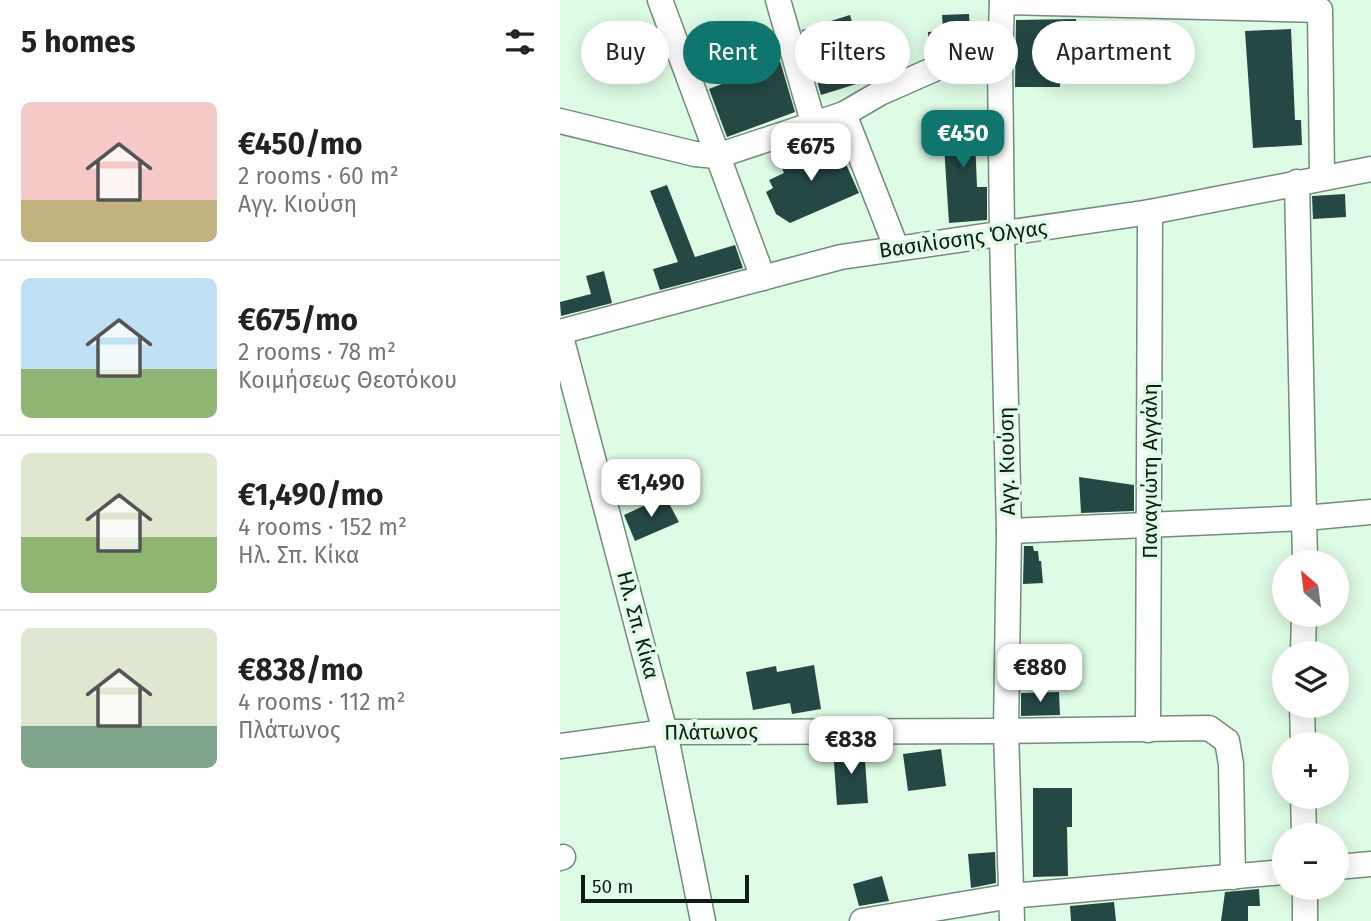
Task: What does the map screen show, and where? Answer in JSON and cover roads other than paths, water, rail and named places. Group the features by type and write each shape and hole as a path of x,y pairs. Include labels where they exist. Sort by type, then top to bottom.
{"street":[{"path":"660,0 763,278"},
{"path":"778,0 813,122"},
{"path":"1002,1 1320,10 1322,177"},
{"name":"Αγγ. Κιούση","path":"1001,21 1002,1"},
{"path":"560,121 695,154 718,156 813,122 844,114 880,93 924,74"},
{"name":"Αγγ. Κιούση","path":"1000,84 1009,531 1006,731 1012,921"},
{"path":"844,114 896,247"},
{"name":"Βασιλίσσης Όλγας","path":"560,332 841,257 1150,212 1371,169"},
{"path":"1297,182 1305,550"},
{"name":"Παναγιώτη Αγγάλη","path":"1148,730 1151,524 1150,212"},
{"name":"Ηλ. Σπ. Κίκα","path":"560,332 569,398 665,732 704,921"},
{"path":"1009,531 1305,518 1371,512"},
{"name":"Πλάτωνος","path":"560,746 665,732 1209,728 1227,741 1231,764 1233,877"},
{"path":"1349,866 1371,864"},
{"path":"864,921 1011,896 1272,873"},
{"path":"1305,900 1306,921"}]}
